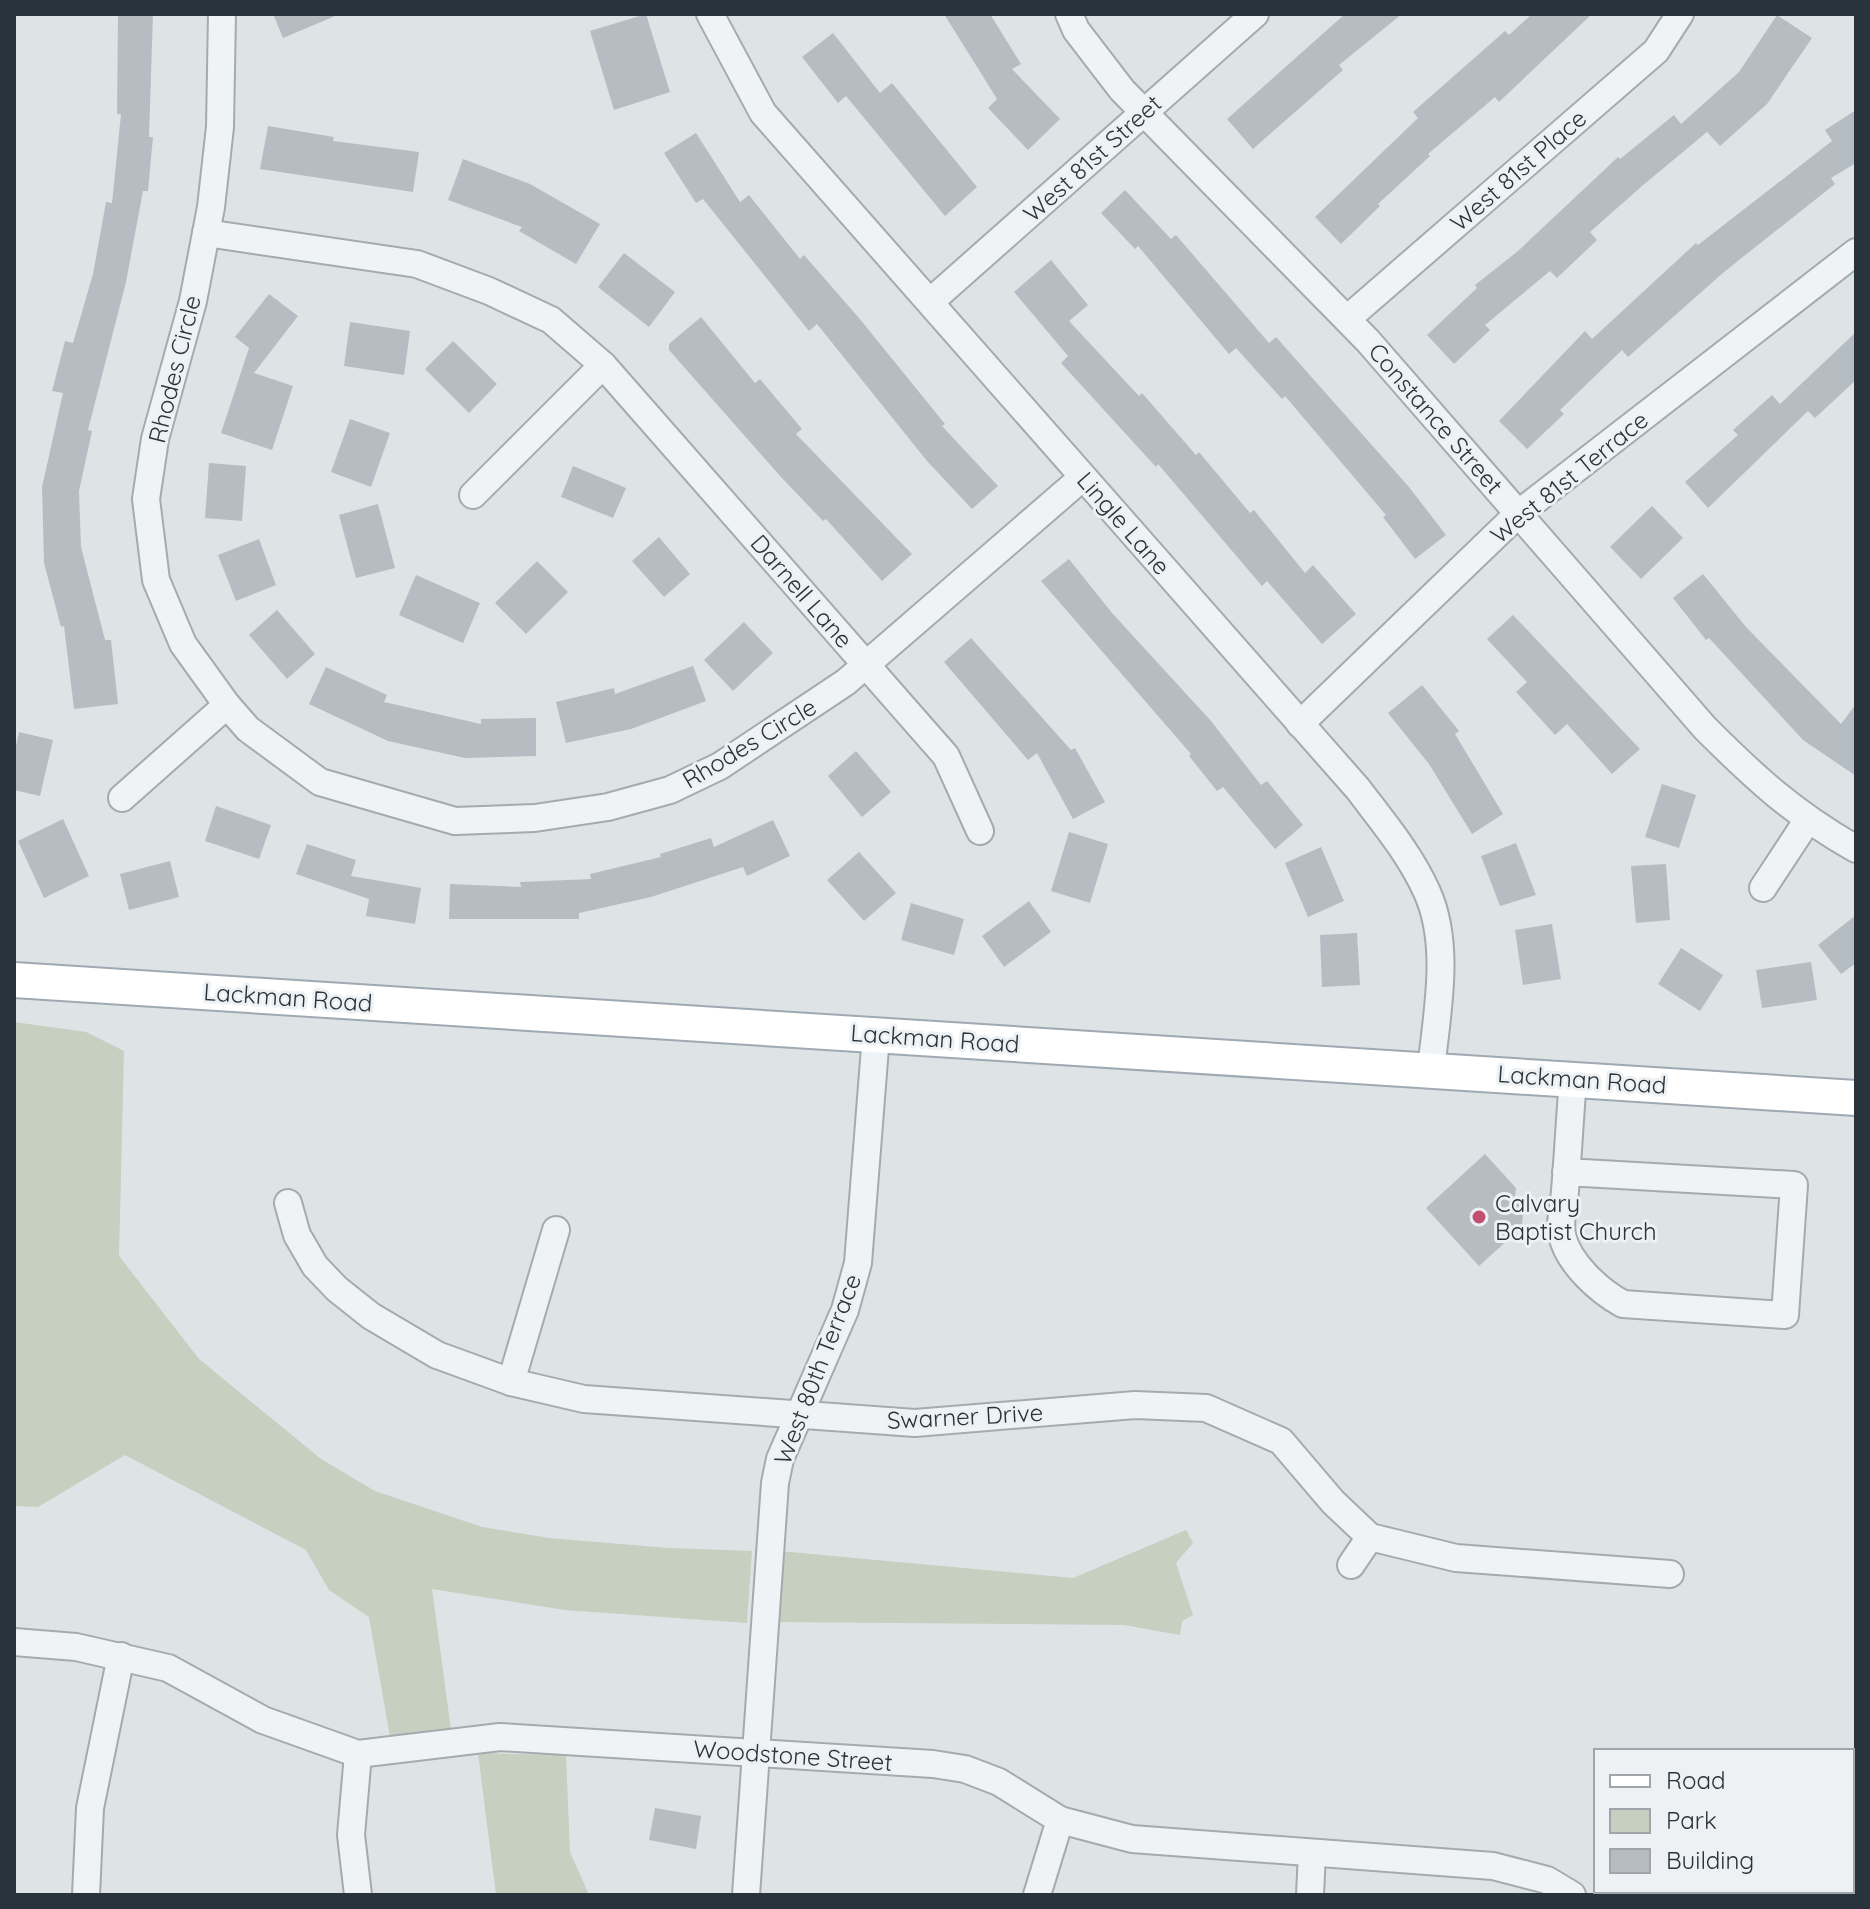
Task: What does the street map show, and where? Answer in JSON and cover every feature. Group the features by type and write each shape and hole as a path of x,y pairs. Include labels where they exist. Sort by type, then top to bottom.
{"main road":[{"name":"Lackman Road","path":"14,980 1856,1098"}],"street":[{"name":"Rhodes Circle","path":"222,14 220,127 206,233 193,301 155,439 146,499 156,580 183,644 227,705 248,729 320,782 455,821 535,818 608,807 670,790 720,766 786,726 867,664 1083,477"},
{"name":"Lingle Lane","path":"710,14 763,113 1300,724 1404,850 1429,895 1441,956 1431,1069"},
{"name":"Constance Street","path":"1069,14 1076,30 1122,90 1347,319 1705,728 1756,779 1807,821 1856,849"},
{"name":"West 81st Street","path":"930,302 1255,14"},
{"name":"West 81st Place","path":"1347,319 1656,51 1680,14"},
{"name":"Darnell Lane","path":"206,233 417,264 489,291 551,320 603,365 946,756 980,831"},
{"name":"West 81st Terrace","path":"1300,724 1519,513 1856,252"},
{"path":"473,495 603,365"},
{"path":"122,798 227,705"},
{"path":"1763,888 1807,821"},
{"name":"West 80th Terrace","path":"746,1895 775,1483 799,1414 845,1310 858,1263 876,1035"},
{"path":"1566,1172 1794,1185 1785,1315 1623,1304 1605,1294 1575,1261 1562,1234 1566,1172 1573,1079"},
{"name":"Swarner Drive","path":"288,1203 297,1235 315,1266 360,1307 437,1355 511,1382 584,1399 915,1423 1135,1405 1206,1408 1281,1441 1333,1502 1370,1537 1456,1558 1670,1574"},
{"path":"511,1382 556,1230"},
{"path":"1351,1565 1370,1537"},
{"name":"Woodstone Street","path":"14,1642 76,1647 168,1668 263,1720 358,1754 500,1737 756,1752 965,1769 999,1782 1060,1820 1132,1839 1493,1866 1547,1880 1572,1895"},
{"path":"86,1895 90,1808 121,1656"},
{"path":"358,1754 351,1835 358,1895"},
{"path":"1037,1895 1060,1820"},
{"path":"1310,1895 1312,1853"}],"green space":[{"path":"14,1022 86,1032 124,1051 119,1256 199,1359 321,1459 375,1491 482,1527 549,1538 752,1551 747,1623 565,1610 432,1589 451,1730 390,1737 369,1617 329,1590 306,1550 125,1455 38,1507 14,1506"},
{"path":"1186,1530 1193,1543 1176,1563 1193,1615 1182,1621 1180,1635 1124,1625 773,1622 779,1551 1073,1578"},
{"path":"478,1753 566,1755 570,1852 589,1895 496,1895"}],"building":[{"path":"118,14 153,14 149,137 153,137 148,191 143,191 126,282 88,430 92,431 79,491 81,547 105,640 111,640 118,704 74,709 64,626 61,627 44,563 42,487 63,393 52,391 65,341 73,343 93,274 106,202 112,203 121,114 117,114"},
{"path":"273,14 340,14 283,38"},
{"path":"646,14 670,92 614,110 590,31"},
{"path":"944,14 990,14 1021,64 1012,69 1060,119 1028,150 988,108 997,99"},
{"path":"1345,14 1402,14 1339,65 1343,70 1253,149 1227,119"},
{"path":"1532,14 1592,14 1499,102 1495,97 1428,154 1430,156 1378,204 1380,206 1341,244 1315,217 1418,118 1413,112 1505,31 1509,35"},
{"path":"1777,15 1812,38 1767,104 1720,146 1707,132 1590,232 1597,240 1557,278 1550,271 1485,325 1490,330 1454,364 1427,335 1477,288 1475,285 1518,251 1618,157 1620,159 1674,115 1681,124 1739,72"},
{"path":"833,33 880,93 892,83 977,187 945,216 846,96 838,103 802,57"},
{"path":"1856,110 1856,163 1831,178 1835,184 1724,272 1628,357 1622,350 1560,410 1564,414 1527,449 1499,421 1585,331 1592,339 1696,243 1698,245 1832,141 1825,130"},
{"path":"268,126 334,137 333,141 419,152 413,192 260,169"},
{"path":"696,133 740,202 749,195 800,259 804,255 945,424 942,426 998,486 972,509 927,461 817,324 809,331 703,199 696,203 664,153"},
{"path":"463,159 530,184 600,224 576,264 519,231 522,227 448,200"},
{"path":"1125,190 1171,239 1176,235 1269,343 1276,337 1409,487 1446,535 1415,559 1383,517 1386,515 1285,396 1282,399 1236,348 1229,354 1138,246 1135,249 1101,213"},
{"path":"624,253 675,292 649,327 598,287"},
{"path":"1051,260 1088,305 1069,321 1139,396 1142,393 1196,455 1199,452 1250,513 1254,510 1305,573 1313,565 1356,614 1322,644 1267,581 1262,586 1158,464 1156,467 1061,363 1068,356 1014,292"},
{"path":"269,294 298,316 254,373 293,386 272,450 221,433 249,348 235,337"},
{"path":"701,317 755,383 760,379 802,429 796,434 912,554 882,581 826,519 823,521 781,477 669,350 669,344"},
{"path":"350,322 410,331 404,375 344,366"},
{"path":"1856,332 1856,380 1815,418 1808,411 1708,508 1685,482 1738,435 1733,430 1772,395 1780,404"},
{"path":"453,341 497,384 469,413 425,369"},
{"path":"350,419 390,433 371,487 331,472"},
{"path":"209,463 246,466 242,521 205,518"},
{"path":"573,466 626,488 613,518 561,497"},
{"path":"378,504 395,568 356,578 339,515"},
{"path":"1652,506 1683,538 1641,579 1610,547"},
{"path":"659,537 690,574 664,597 632,561"},
{"path":"259,539 276,585 236,601 218,555"},
{"path":"1069,559 1112,613 1211,721 1261,785 1267,781 1303,825 1275,849 1223,787 1217,791 1189,756 1191,754 1041,581"},
{"path":"537,561 568,592 526,634 495,603"},
{"path":"1703,574 1746,627 1841,724 1856,704 1856,776 1803,740 1709,638 1706,640 1673,598"},
{"path":"416,575 480,603 463,643 399,615"},
{"path":"277,610 315,654 287,679 249,635"},
{"path":"1513,615 1640,749 1612,774 1567,724 1555,735 1516,692 1527,682 1487,639"},
{"path":"744,622 773,653 733,691 704,660"},
{"path":"971,638 1071,750 1075,748 1105,802 1073,819 1037,753 1028,760 944,662"},
{"path":"693,666 706,701 631,729 566,743 556,702 614,688 615,694"},
{"path":"326,667 387,695 384,702 481,724 481,719 536,718 536,756 465,758 388,741 309,704"},
{"path":"1422,685 1459,731 1455,734 1503,814 1472,834 1429,764 1388,713"},
{"path":"19,732 53,740 40,796 14,790 14,755"},
{"path":"856,751 891,792 862,817 828,776"},
{"path":"1662,784 1696,795 1679,848 1645,837"},
{"path":"216,806 271,825 259,859 205,841"},
{"path":"63,819 89,876 44,898 18,841"},
{"path":"773,820 790,856 747,876 743,867 651,897 579,913 579,919 449,919 450,884 521,887 520,882 591,879 590,874 661,857 660,854 711,838 714,847"},
{"path":"1069,832 1108,844 1090,903 1051,891"},
{"path":"1516,843 1536,895 1500,906 1481,856"},
{"path":"307,844 356,860 351,876 421,888 415,924 366,916 369,899 296,874"},
{"path":"1321,847 1344,901 1308,917 1285,863"},
{"path":"859,852 896,893 864,921 827,880"},
{"path":"170,861 179,897 129,910 120,874"},
{"path":"1666,864 1670,920 1636,923 1631,866"},
{"path":"1029,901 1051,932 1004,967 982,936"},
{"path":"911,903 964,919 954,955 901,940"},
{"path":"1856,915 1856,963 1841,974 1818,945"},
{"path":"1552,924 1561,979 1523,985 1515,930"},
{"path":"1357,933 1360,985 1322,987 1320,935"},
{"path":"1681,948 1723,975 1700,1011 1658,984"},
{"path":"1811,962 1817,1000 1762,1008 1756,970"},
{"name":"Calvary Baptist Church","path":"1485,1154 1516,1188 1515,1198 1524,1199 1522,1227 1479,1266 1426,1208"},
{"path":"655,1808 701,1816 696,1849 649,1840"}],"place":[{"name":"Calvary Baptist Church","path":"1479,1217"}]}
